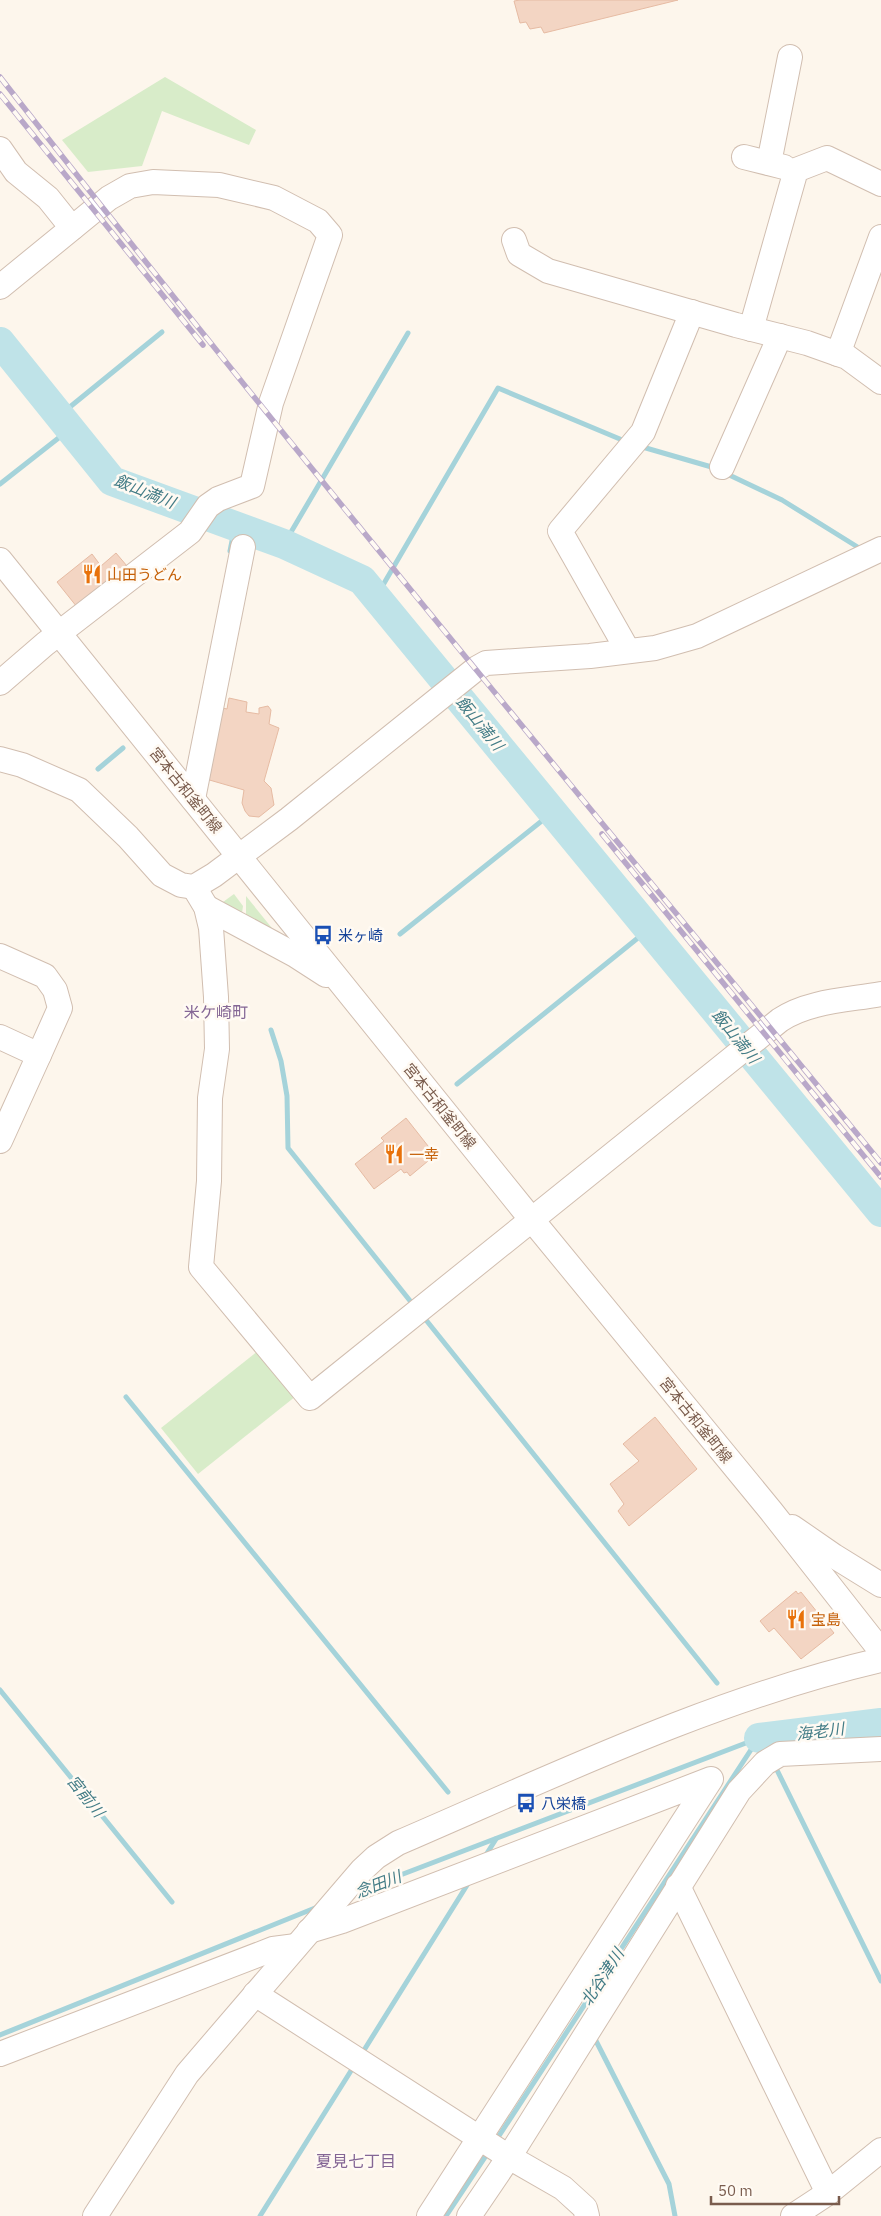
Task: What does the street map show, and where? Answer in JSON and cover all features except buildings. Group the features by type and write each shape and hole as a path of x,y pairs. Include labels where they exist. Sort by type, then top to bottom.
{"street":[{"path":"769,162 790,57"},
{"path":"0,149 16,172 48,198 72,228"},
{"path":"744,157 796,170 827,158 881,184"},
{"path":"751,329 796,170"},
{"path":"0,287 109,198 130,186 153,182 219,185 274,198 318,221 330,235 271,403 252,486 218,499 208,506 190,532 59,633 0,683"},
{"path":"838,354 881,236"},
{"path":"514,240 519,254 548,271 780,336 847,357 881,382"},
{"path":"628,652 560,530 643,432 692,312"},
{"path":"722,467 780,336"},
{"path":"193,800 243,547"},
{"path":"881,549 697,636 655,648 628,652 495,661 477,668 240,856 207,903 214,957 217,1049 210,1098 209,1181 201,1267 310,1398 532,1221 745,1047 789,1014 806,1007 881,994"},
{"name":"宮本古和釜町線","path":"0,560 532,1221 771,1511 881,1651"},
{"path":"0,759 30,768 79,790 116,824 162,875 295,954 323,972 350,994"},
{"path":"0,956 45,976 55,990 60,1008 0,1141"},
{"path":"0,1037 39,1055"},
{"path":"771,1511 834,1556 881,1584"},
{"path":"95,2216 176,2090 344,1890 376,1857 398,1843 597,1757 730,1705 825,1675 881,1660"},
{"path":"429,2216 495,2148 678,1886 739,1791 764,1763 780,1754 881,1749"},
{"path":"0,2054 273,1950 308,1933 711,1779 495,2148 469,2216"},
{"path":"678,1886 828,2193"},
{"path":"255,1994 495,2148 563,2188 585,2208 587,2216"},
{"path":"793,2216 828,2193 881,2150"}],"green space":[{"path":"165,77 256,130 249,145 162,111 142,166 88,172 62,140"},
{"path":"234,894 243,906 242,913 223,902"},
{"path":"246,896 280,938 246,920"},
{"path":"259,1350 296,1396 198,1474 161,1428"}],"waterway":[{"path":"60,415 162,332"},
{"path":"284,544 408,333"},
{"name":"飯山満川","path":"0,342 112,481 284,544 362,580 881,1212"},
{"path":"376,597 498,388 627,442"},
{"path":"0,484 70,429"},
{"path":"639,446 715,468"},
{"path":"725,473 782,500 864,551"},
{"path":"230,551 235,526"},
{"path":"98,769 123,748"},
{"path":"400,934 553,812"},
{"path":"457,1084 649,929"},
{"path":"271,1030 281,1061 287,1096 288,1148 415,1307"},
{"path":"422,1315 717,1683"},
{"path":"126,1397 448,1792"},
{"name":"宮前川","path":"0,1690 172,1902"},
{"name":"海老川","path":"759,1738 881,1723"},
{"name":"念田川","path":"356,1892 759,1738"},
{"path":"762,1738 770,1754"},
{"name":"北谷津川","path":"495,2142 758,1739"},
{"path":"774,1764 881,1981"},
{"path":"484,1858 496,1839"},
{"path":"361,2055 469,1882"},
{"name":"念田川","path":"0,2035 320,1906"},
{"path":"593,2035 669,2184 675,2216"},
{"path":"260,2216 354,2066"},
{"name":"北谷津川","path":"446,2216 489,2151"}],"railway":[{"path":"0,77 108,215 327,487 881,1163"},
{"path":"0,94 203,345"},
{"path":"602,834 881,1177"}],"place":[{"name":"山田うどん","path":"92,574"},
{"name":"米ヶ崎","path":"323,935"},
{"name":"一幸","path":"394,1154"},
{"name":"宝島","path":"796,1619"},
{"name":"八栄橋","path":"526,1803"}],"district":[{"name":"米ケ崎町","path":"216,1012"},
{"name":"夏見七丁目","path":"356,2161"}]}
